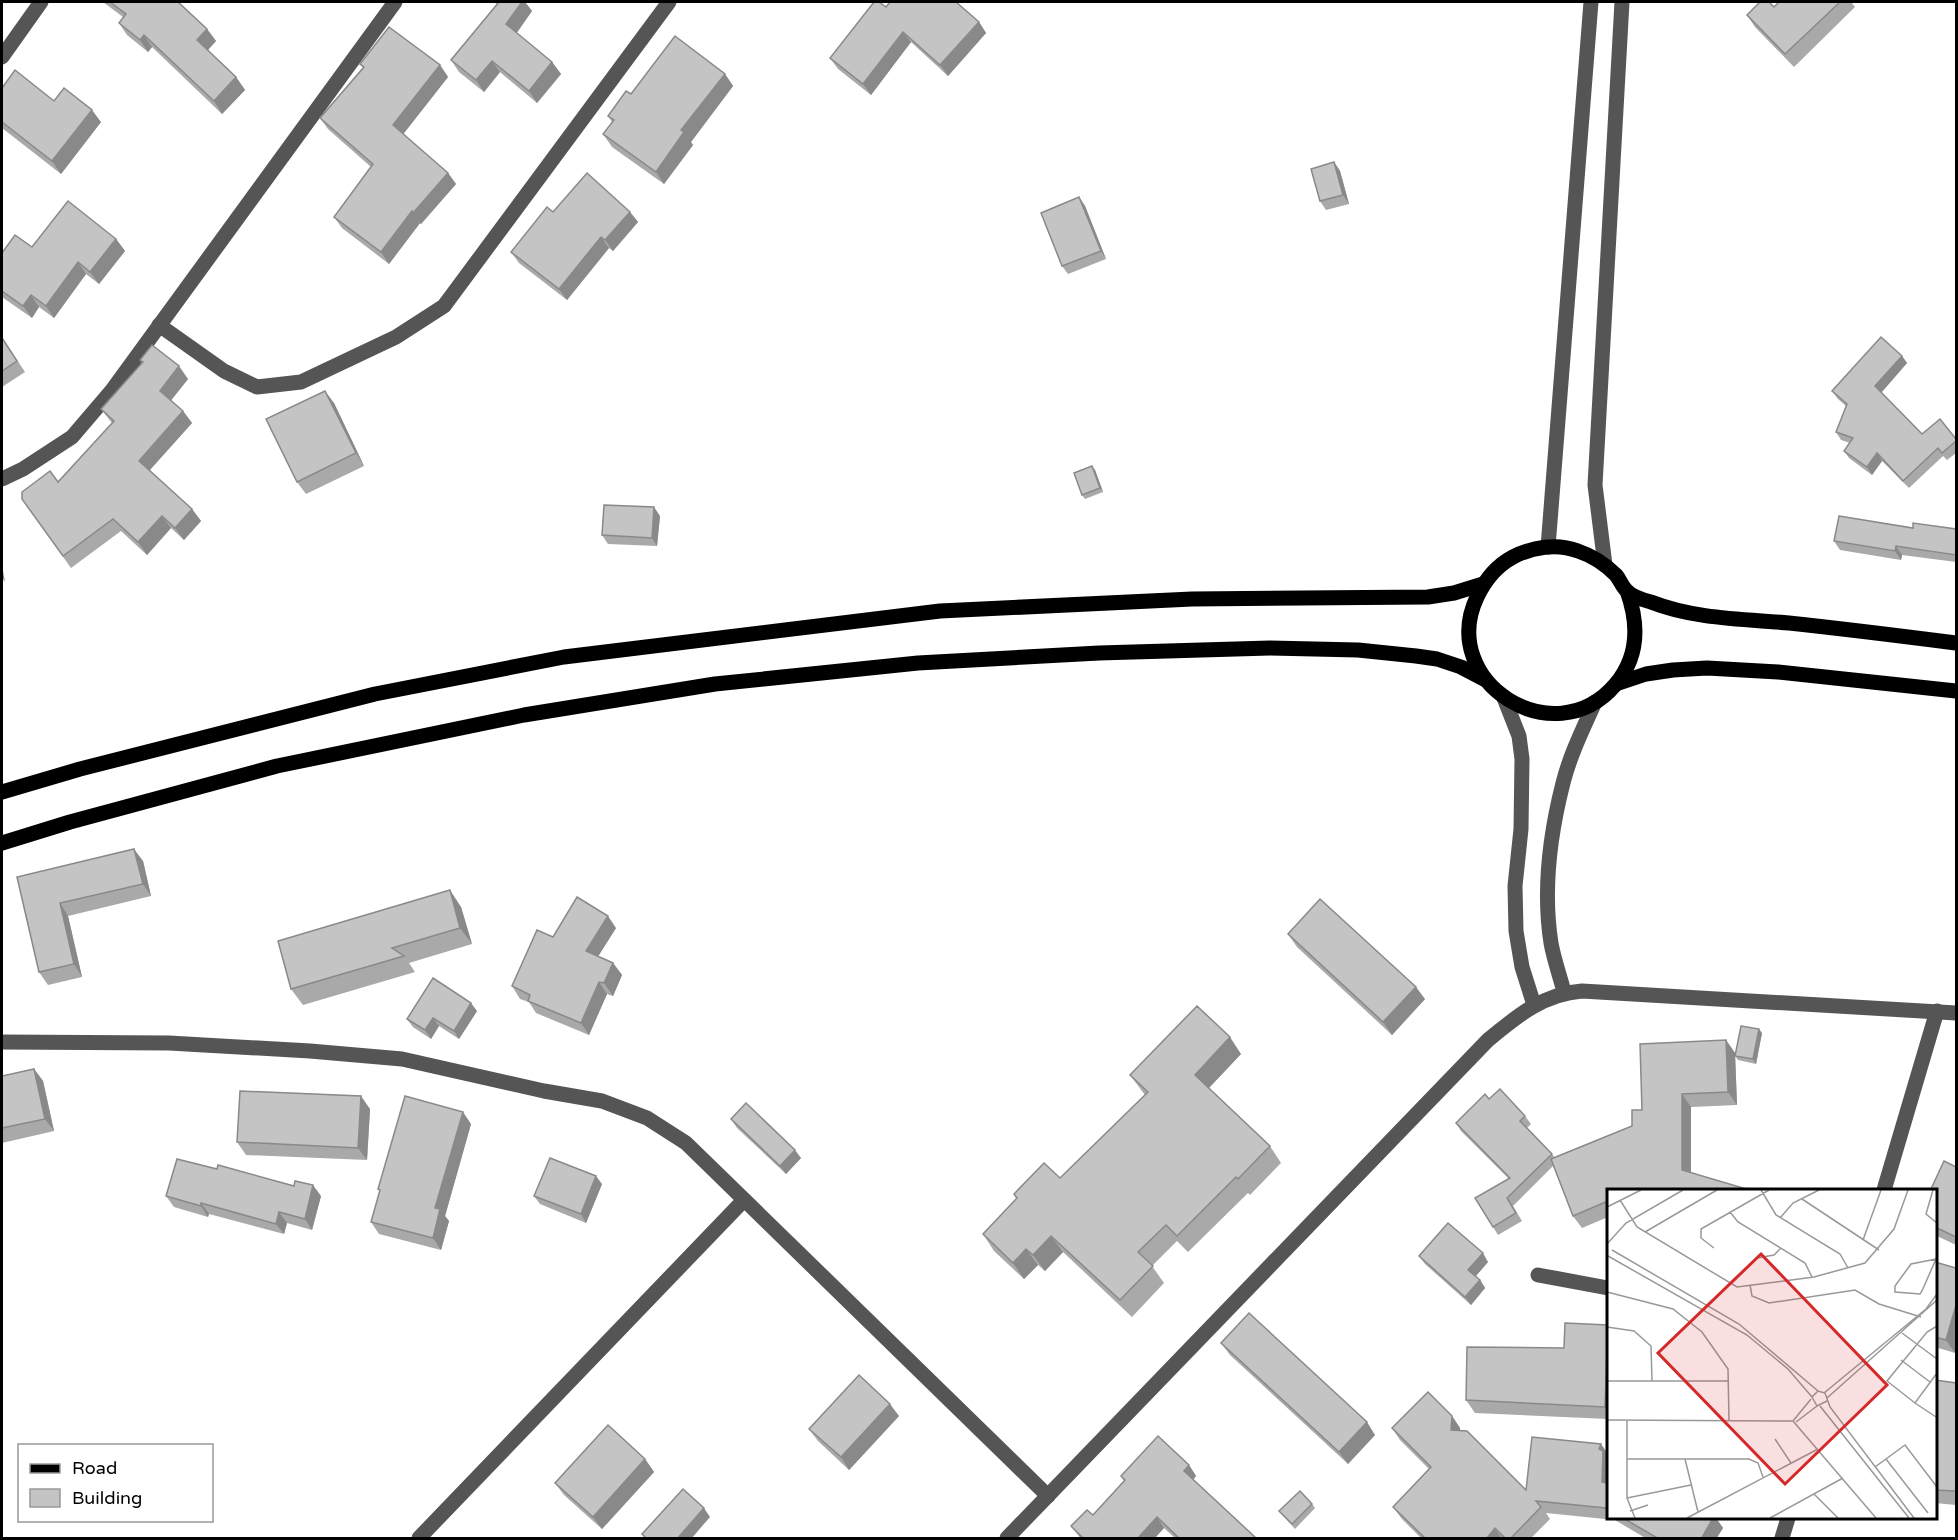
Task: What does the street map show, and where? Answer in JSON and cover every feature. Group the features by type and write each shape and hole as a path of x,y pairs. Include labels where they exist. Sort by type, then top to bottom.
{"main road":[{"path":"1548,548 1574,549 1591,555 1605,565 1627,591 1634,610 1636,629 1634,649 1627,667 1616,684 1595,702 1572,711 1549,714 1525,709 1504,698 1484,678 1473,656 1469,632 1473,607 1483,584 1508,560 1523,552 1548,548"},
{"path":"2,792 375,694 564,657 940,611 1192,599 1428,597 1454,593 1483,584"},
{"path":"1627,591 1669,608 1699,615 1956,642"},
{"path":"2,843 70,822 278,766 524,715 715,684 918,663 1099,653 1270,648 1358,650 1416,656 1437,659 1484,678"},
{"path":"1616,684 1646,674 1707,668 1778,672 1956,691"}],"street":[{"path":"2,57 41,2"},
{"path":"2,479 23,469 72,436 113,389 395,2"},
{"path":"159,325 224,371 257,387 301,382 396,337 444,306 669,2"},
{"path":"1548,548 1591,2"},
{"path":"1605,565 1595,484 1622,2"},
{"path":"1504,698 1519,736 1522,759 1521,829 1515,886 1516,931 1522,967 1534,1005"},
{"path":"1564,992 1551,945 1547,909 1551,848 1563,783 1595,702"},
{"path":"1007,1539 1488,1040 1534,1005 1564,992 1582,991 1956,1013"},
{"path":"1885,1189 1936,1011"},
{"path":"2,1042 168,1043 402,1059 544,1091 602,1101 646,1118 686,1143 1048,1496"},
{"path":"419,1539 744,1200"},
{"path":"1538,1275 1607,1288"},
{"path":"1782,1539 1788,1519"}],"building":[{"path":"110,2 178,2 207,29 197,40 236,77 214,101 144,35 140,40 119,23 126,14"},
{"path":"499,2 522,2 506,24 552,62 529,91 492,61 476,80 451,60"},
{"path":"874,2 879,2 886,7 890,2 956,2 979,22 940,65 903,32 863,84 830,58"},
{"path":"1760,2 1769,2 1774,7 1779,2 1840,2 1785,54 1747,15"},
{"path":"389,27 440,65 393,125 448,173 413,213 412,211 381,252 334,217 373,164 320,118 364,67 360,64"},
{"path":"675,36 725,74 681,130 684,132 656,172 603,134 614,120 608,116 626,91 631,94"},
{"path":"15,70 54,101 64,88 92,110 52,161 2,122 2,88"},
{"path":"1334,162 1343,195 1320,201 1311,169"},
{"path":"587,173 630,212 605,240 601,237 559,289 511,252 547,207 553,212"},
{"path":"1079,197 1101,251 1062,266 1041,213"},
{"path":"68,201 116,239 90,272 78,262 46,306 31,295 23,306 2,291 2,253 15,235 32,247"},
{"path":"1881,337 1902,356 1875,386 1922,434 1940,419 1956,439 1942,453 1938,448 1903,481 1877,453 1867,467 1844,451 1853,438 1836,432 1847,404 1832,391"},
{"path":"2,338 17,361 2,371"},
{"path":"152,345 179,366 160,391 183,411 139,461 192,509 175,528 162,516 138,542 113,519 63,556 22,499 22,492 50,471 58,482 114,421 101,409 143,362 140,360"},
{"path":"325,391 356,453 297,482 266,419"},
{"path":"1092,466 1100,488 1082,495 1074,473"},
{"path":"604,505 654,507 652,538 602,535"},
{"path":"1839,516 1913,528 1913,523 1956,529 1956,555 1896,546 1895,551 1834,541"},
{"path":"134,849 143,884 60,903 74,964 39,972 17,877"},
{"path":"450,890 460,928 392,948 404,956 291,989 278,941"},
{"path":"577,897 608,916 586,951 613,963 604,983 599,982 581,1023 528,1001 530,995 512,986 537,930 553,937"},
{"path":"1320,899 1416,987 1383,1022 1288,934"},
{"path":"433,978 471,1003 454,1031 433,1018 425,1030 407,1019"},
{"path":"1197,1006 1230,1037 1195,1075 1270,1146 1177,1236 1166,1225 1138,1252 1153,1266 1120,1300 1051,1236 1033,1255 1026,1249 1013,1263 983,1234 1017,1198 1014,1194 1044,1163 1060,1178 1148,1092 1130,1075"},
{"path":"1741,1026 1759,1029 1753,1059 1735,1056"},
{"path":"1726,1040 1728,1092 1682,1094 1682,1170 1746,1189 1607,1189 1607,1201 1573,1216 1551,1159 1632,1126 1632,1110 1642,1110 1640,1044"},
{"path":"34,1069 45,1119 2,1128 2,1076"},
{"path":"1500,1089 1525,1116 1520,1121 1552,1154 1507,1198 1516,1213 1493,1227 1475,1198 1510,1178 1456,1123 1485,1094 1489,1099"},
{"path":"240,1091 361,1096 358,1148 237,1142"},
{"path":"405,1096 463,1112 435,1208 440,1209 433,1238 371,1222 380,1190 378,1189"},
{"path":"746,1103 795,1150 780,1166 731,1119"},
{"path":"550,1158 596,1176 581,1214 534,1196"},
{"path":"177,1159 217,1169 218,1165 294,1186 295,1181 313,1185 305,1219 279,1212 276,1224 201,1203 201,1206 166,1196"},
{"path":"1944,1161 1956,1167 1956,1237 1937,1228 1937,1189 1931,1189"},
{"path":"1448,1223 1483,1253 1468,1270 1480,1280 1465,1297 1419,1256"},
{"path":"1937,1263 1956,1268 1956,1305 1946,1340 1937,1338"},
{"path":"1249,1313 1367,1422 1339,1452 1221,1343"},
{"path":"1565,1323 1607,1325 1605,1407 1466,1400 1467,1347 1564,1348"},
{"path":"859,1375 890,1404 841,1457 809,1429"},
{"path":"1937,1380 1956,1383 1956,1491 1937,1490"},
{"path":"1428,1392 1452,1416 1451,1430 1467,1431 1526,1490 1532,1437 1601,1444 1599,1449 1603,1451 1602,1482 1607,1483 1607,1508 1536,1501 1541,1507 1510,1539 1506,1539 1495,1528 1486,1539 1426,1539 1393,1507 1431,1467 1392,1428"},
{"path":"608,1425 645,1459 593,1517 555,1483"},
{"path":"1158,1436 1189,1465 1184,1471 1255,1539 1180,1539 1157,1517 1137,1539 1084,1539 1071,1526 1087,1510 1093,1515 1125,1480 1121,1476"},
{"path":"683,1489 704,1508 677,1539 647,1539 642,1534"},
{"path":"1300,1491 1312,1504 1292,1524 1279,1511"},
{"path":"1625,1519 1712,1519 1701,1539 1659,1539"}]}
